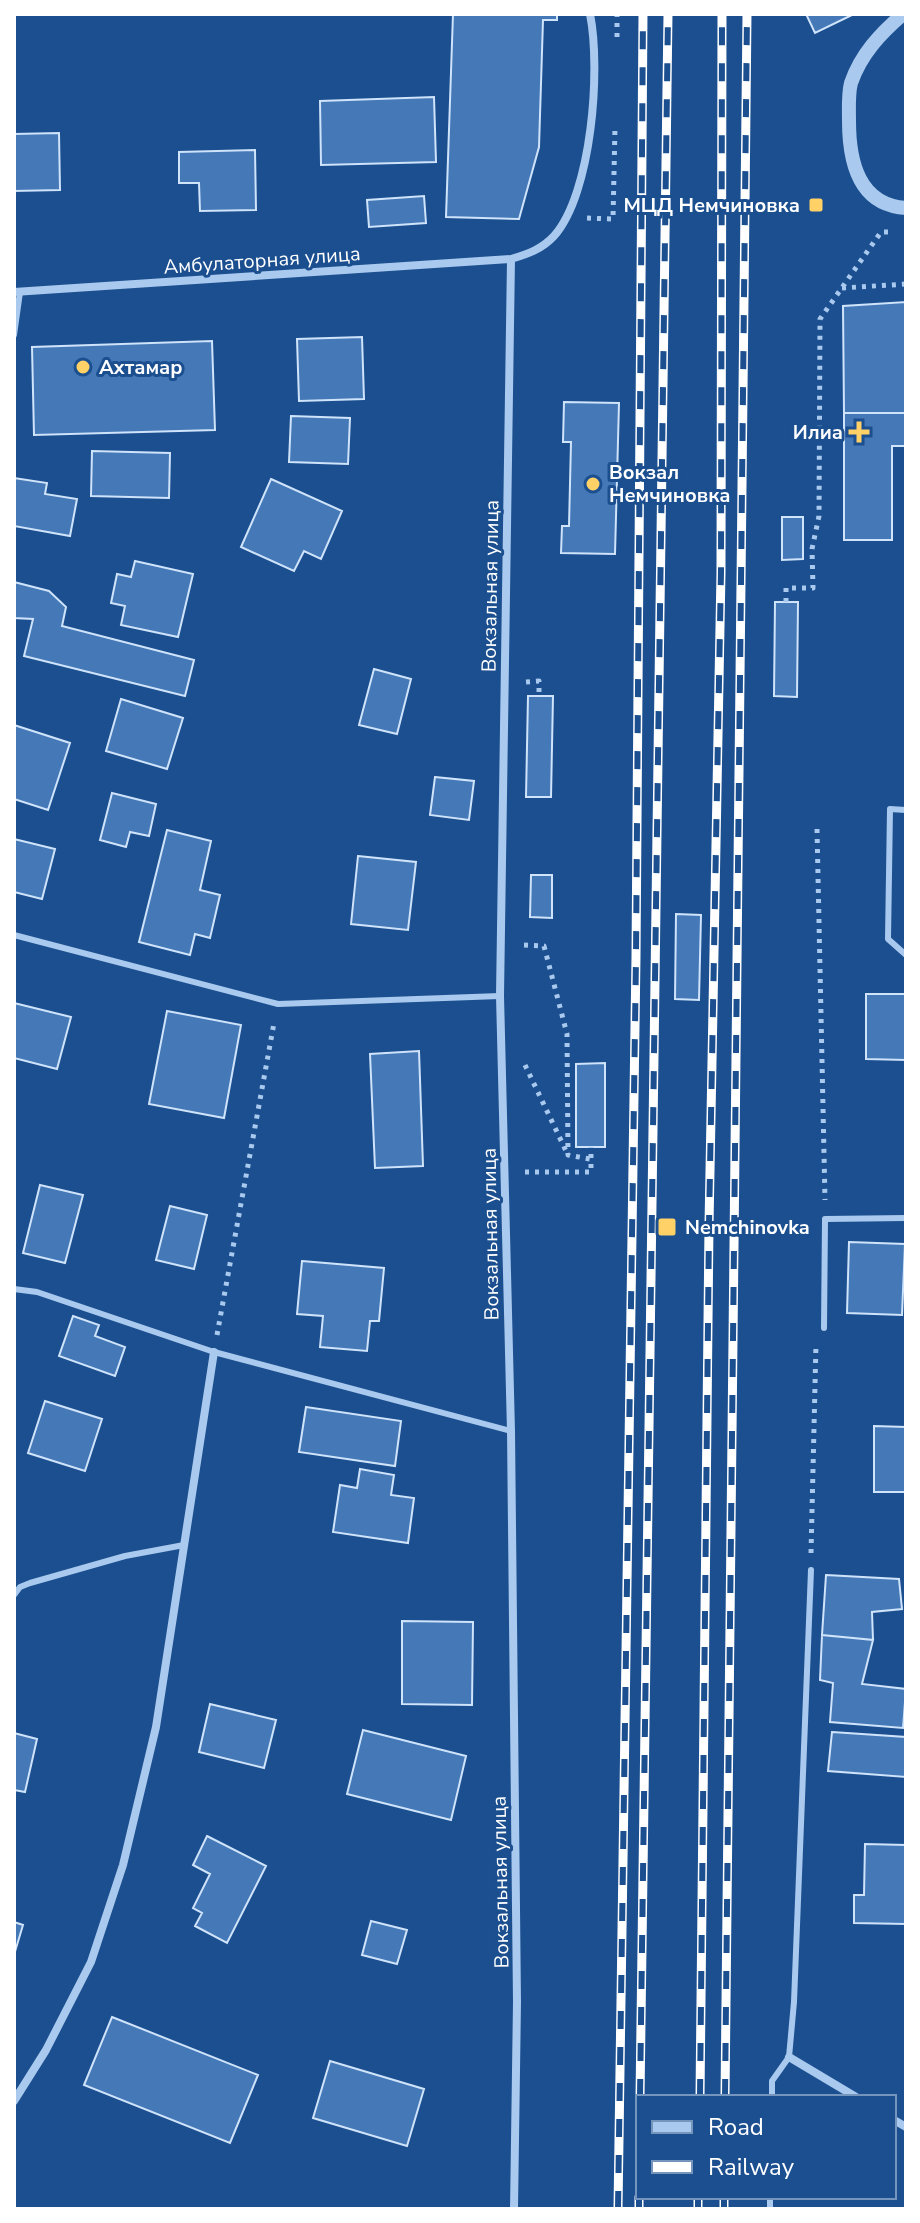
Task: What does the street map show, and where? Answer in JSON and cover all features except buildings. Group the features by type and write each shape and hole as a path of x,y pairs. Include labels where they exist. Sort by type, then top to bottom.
{"street":[{"path":"511,259 544,245 568,217 590,141 595,71 590,14"},
{"path":"903,14 863,56 850,87 849,132 854,167 861,185 878,203 906,208"},
{"name":"Амбулаторная улица","path":"17,292 511,259"},
{"name":"Вокзальная улица","path":"511,259 500,996 511,1431 517,2002 514,2209"},
{"path":"14,2101 46,2050 91,1962 123,1865 156,1727 214,1352"},
{"path":"789,2057 853,2095"}],"lane":[{"path":"14,335 17,292"},
{"path":"906,810 890,809 888,939 906,955"},
{"path":"14,935 278,1004 500,996"},
{"path":"824,1328 825,1219 906,1218"},
{"path":"14,1289 37,1292 214,1352 511,1431"},
{"path":"14,1595 20,1587 30,1583 125,1556 184,1545"},
{"path":"772,2095 772,2081 789,2057 811,1570"}],"path":[{"path":"786,602 786,588 813,588 812,549 819,516 820,319 881,232 894,231"},
{"path":"841,288 906,284"},
{"path":"521,682 539,681 539,696"},
{"path":"817,829 825,1219"},
{"path":"524,945 544,946 567,1034 568,1155"},
{"path":"214,1352 278,1004"},
{"path":"524,1064 568,1155"},
{"path":"568,1155 591,1159"},
{"path":"811,1570 814,1348 824,1328"}],"railway":[{"path":"618,2209 636,957 643,14"},
{"path":"640,2095 668,14"},
{"path":"700,2095 709,1225 721,572 722,14"},
{"path":"725,2095 747,14"},
{"path":"639,2199 639,2209"},
{"path":"698,2199 698,2209"},
{"path":"724,2199 724,2209"}],"place":[{"name":"МЦД Немчиновка","path":"816,205"},
{"name":"Ахтамар","path":"83,367"},
{"name":"Илиа","path":"859,432"},
{"name":"Вокзал Немчиновка","path":"593,484"},
{"name":"Nemchinovka","path":"667,1227"}]}
